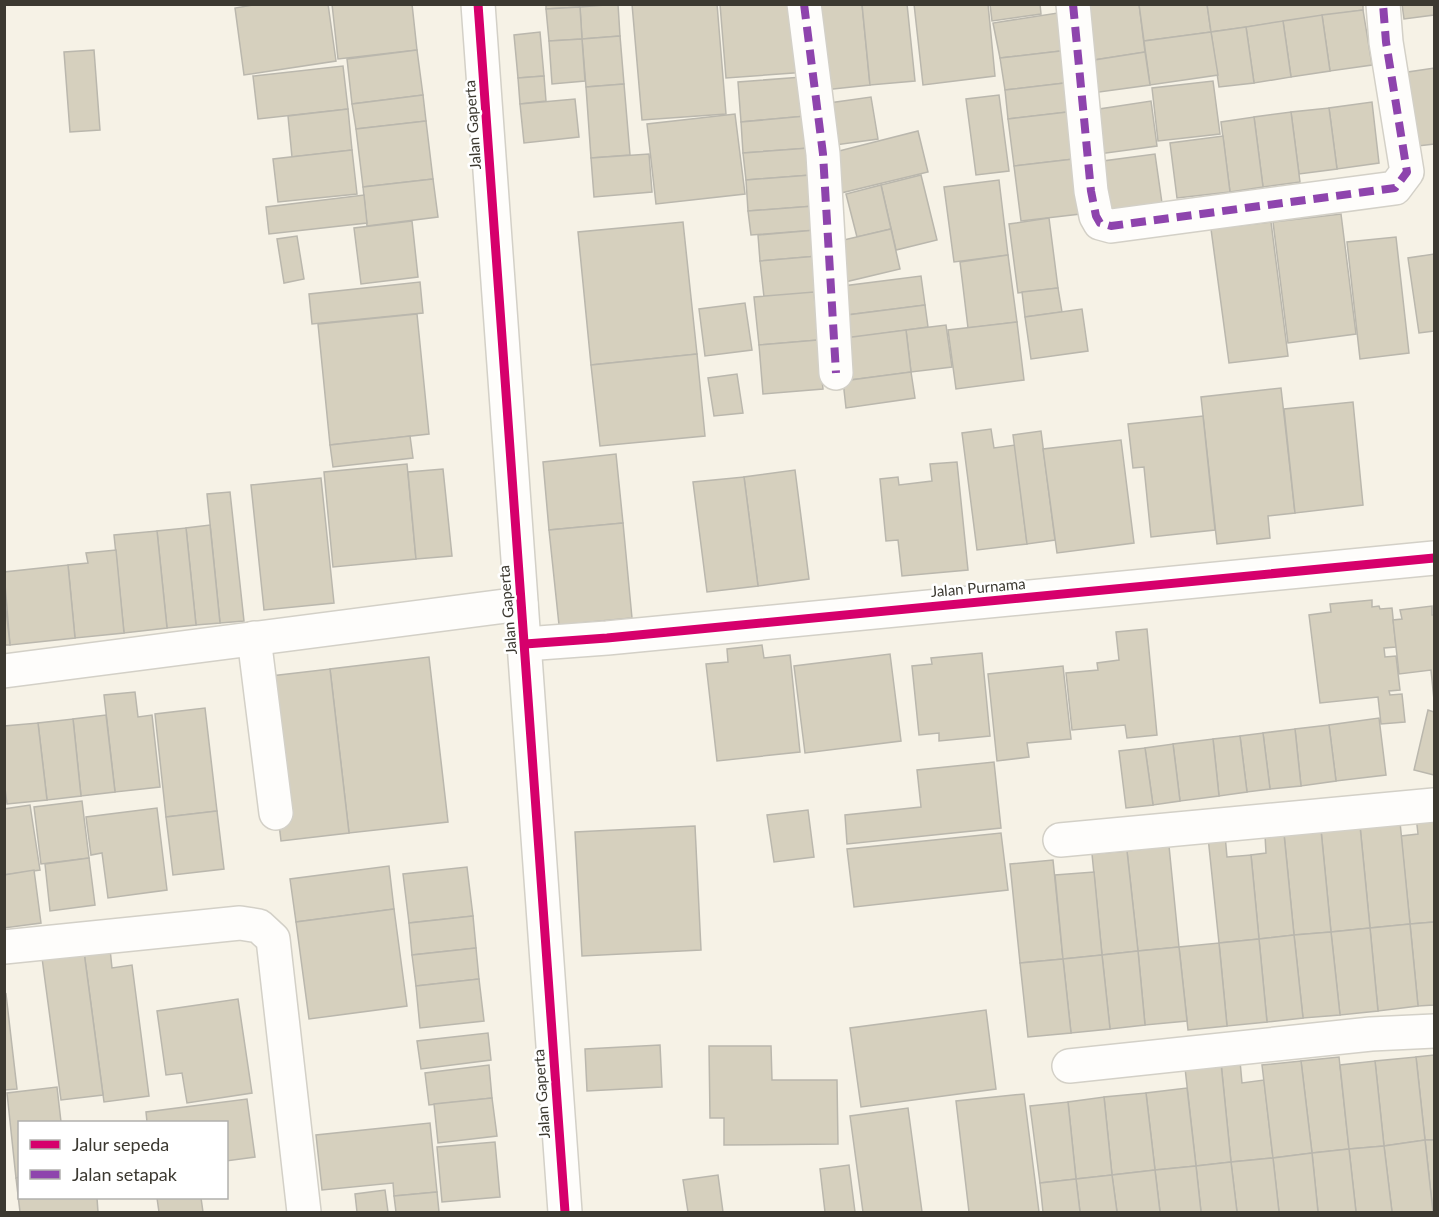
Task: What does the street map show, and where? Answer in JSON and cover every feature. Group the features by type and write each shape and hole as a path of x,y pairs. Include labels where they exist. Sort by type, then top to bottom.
{"street":[{"name":"Jalan Gaperta","path":"478,4 565,1212"},
{"path":"804,4 823,154 836,373"},
{"path":"1073,4 1091,191 1096,216 1100,223 1111,226 1395,188 1407,172 1386,42 1383,4"},
{"name":"Jalan Purnama","path":"525,644 1434,558"},
{"path":"4,671 521,604"},
{"path":"254,638 276,813"},
{"path":"1060,840 1434,805"},
{"path":"4,947 240,923 259,926 273,939 304,1212"},
{"path":"1069,1066 1371,1034 1434,1031"}],"building":[{"path":"259,4 328,4 336,61 244,75 235,8"},
{"path":"332,4 412,4 417,50 338,59"},
{"path":"546,4 579,4 580,7 546,9"},
{"path":"618,4 620,36 582,39 580,7"},
{"path":"632,4 717,4 726,114 642,120"},
{"path":"720,4 802,4 807,72 726,78"},
{"path":"815,4 862,4 870,85 824,90"},
{"path":"862,4 907,4 915,81 870,85"},
{"path":"914,4 988,4 995,76 923,85"},
{"path":"990,4 1040,4 1041,14 992,21"},
{"path":"1080,4 1139,4 1145,52 1088,61"},
{"path":"1139,4 1207,4 1211,32 1144,41"},
{"path":"1207,4 1363,4 1363,10 1211,32"},
{"path":"1402,4 1434,4 1434,15 1404,19"},
{"path":"580,7 582,39 549,41 546,9"},
{"path":"1363,10 1372,65 1330,71 1322,15"},
{"path":"1064,12 1069,50 1000,58 993,23"},
{"path":"1322,15 1330,71 1291,77 1283,21"},
{"path":"1283,21 1291,77 1254,83 1246,27"},
{"path":"1246,27 1254,83 1219,87 1211,32"},
{"path":"540,32 544,76 518,78 514,35"},
{"path":"1211,32 1218,75 1150,85 1144,41"},
{"path":"620,36 624,84 586,87 582,39"},
{"path":"582,39 585,81 552,84 549,41"},
{"path":"94,50 100,130 70,132 64,52"},
{"path":"417,50 423,95 352,104 347,59"},
{"path":"1069,50 1073,82 1005,90 1000,58"},
{"path":"1145,52 1150,85 1092,93 1088,61"},
{"path":"343,66 348,109 258,119 253,76"},
{"path":"1434,68 1434,144 1418,146 1408,72"},
{"path":"544,76 546,101 520,104 518,78"},
{"path":"802,77 806,116 741,122 738,82"},
{"path":"1213,81 1220,134 1158,141 1152,88"},
{"path":"1073,82 1076,111 1008,119 1005,90"},
{"path":"624,84 630,155 591,158 586,87"},
{"path":"423,95 426,121 356,129 352,104"},
{"path":"999,95 1009,171 976,175 966,99"},
{"path":"871,97 878,139 828,146 822,104"},
{"path":"575,99 579,137 524,143 520,104"},
{"path":"1151,101 1157,146 1099,154 1093,110"},
{"path":"1372,102 1379,163 1337,169 1329,108"},
{"path":"1329,108 1337,169 1299,174 1291,112"},
{"path":"348,109 352,150 292,157 288,116"},
{"path":"1076,111 1082,158 1014,166 1008,119"},
{"path":"1291,112 1300,182 1263,187 1254,117"},
{"path":"735,114 745,194 656,204 647,124"},
{"path":"806,116 809,148 743,153 741,122"},
{"path":"1254,117 1263,187 1230,192 1221,122"},
{"path":"426,121 433,179 363,187 356,129"},
{"path":"918,131 928,172 841,193 831,153"},
{"path":"1223,136 1230,192 1177,198 1170,143"},
{"path":"809,148 811,175 746,180 743,153"},
{"path":"352,150 357,194 278,202 273,159"},
{"path":"649,154 652,192 594,197 591,158"},
{"path":"1155,154 1162,203 1109,210 1103,161"},
{"path":"1082,158 1089,213 1021,221 1014,166"},
{"path":"811,175 814,206 748,211 746,180"},
{"path":"921,175 937,240 896,250 881,185"},
{"path":"433,179 438,217 367,226 363,187"},
{"path":"999,180 1008,255 954,262 944,187"},
{"path":"881,185 891,229 857,237 846,194"},
{"path":"364,195 367,223 269,234 266,207"},
{"path":"814,206 816,230 751,235 748,211"},
{"path":"1341,214 1356,334 1288,343 1273,222"},
{"path":"1049,218 1058,288 1018,293 1009,224"},
{"path":"412,221 418,277 361,284 354,228"},
{"path":"683,222 697,354 591,365 578,232"},
{"path":"1271,222 1288,356 1229,363 1211,229"},
{"path":"891,229 900,269 845,282 835,242"},
{"path":"816,230 818,256 760,261 758,235"},
{"path":"297,236 304,279 284,283 277,239"},
{"path":"1396,237 1409,353 1360,359 1347,242"},
{"path":"1434,254 1434,331 1419,333 1408,258"},
{"path":"1008,255 1017,322 968,328 960,262"},
{"path":"818,256 821,292 764,297 760,261"},
{"path":"921,276 925,305 847,315 843,286"},
{"path":"420,282 423,313 312,324 309,294"},
{"path":"1058,288 1062,312 1025,317 1022,292"},
{"path":"814,292 818,340 759,345 754,297"},
{"path":"745,303 752,350 705,356 699,309"},
{"path":"925,305 928,327 850,338 847,315"},
{"path":"1082,309 1088,351 1031,359 1025,317"},
{"path":"417,314 429,434 330,445 318,324"},
{"path":"1017,322 1024,380 956,389 948,330"},
{"path":"946,325 952,367 911,372 906,330"},
{"path":"906,330 911,372 843,381 837,339"},
{"path":"818,340 823,389 763,394 759,345"},
{"path":"697,354 705,436 600,446 591,365"},
{"path":"911,372 915,398 846,408 843,381"},
{"path":"737,374 743,413 714,416 708,378"},
{"path":"1281,388 1295,513 1268,516 1270,538 1217,544 1201,397"},
{"path":"1353,402 1363,505 1295,513 1284,409"},
{"path":"1203,416 1215,530 1151,537 1144,467 1133,468 1128,424"},
{"path":"991,429 994,448 1015,445 1027,544 977,550 962,433"},
{"path":"1041,431 1055,540 1027,544 1013,435"},
{"path":"410,436 413,458 333,467 330,445"},
{"path":"1121,440 1134,543 1057,553 1043,449"},
{"path":"616,454 623,523 549,530 543,462"},
{"path":"957,462 968,570 902,576 898,540 886,541 880,479 898,477 899,485 932,481 930,464"},
{"path":"407,464 416,559 333,567 324,472"},
{"path":"443,469 452,556 416,559 408,472"},
{"path":"795,470 809,579 758,586 744,477"},
{"path":"744,477 758,586 707,592 693,482"},
{"path":"321,478 334,603 264,610 251,485"},
{"path":"230,492 244,621 220,623 207,494"},
{"path":"623,523 632,618 559,625 549,530"},
{"path":"210,525 220,623 196,625 186,528"},
{"path":"186,528 196,625 167,628 157,531"},
{"path":"157,531 167,628 124,633 114,535"},
{"path":"116,550 124,633 75,638 68,565 88,563 86,553"},
{"path":"68,565 75,638 10,645 4,572"},
{"path":"4,592 10,645 4,645"},
{"path":"1372,600 1372,607 1392,608 1396,647 1384,648 1385,657 1396,656 1400,690 1389,691 1390,695 1402,694 1405,722 1381,724 1378,697 1320,703 1309,615 1331,612 1330,604"},
{"path":"1432,606 1432,615 1434,615 1434,700 1431,670 1399,674 1393,620 1402,619 1400,610"},
{"path":"1147,629 1157,735 1127,738 1125,725 1072,730 1066,673 1098,670 1097,663 1119,660 1116,632"},
{"path":"762,645 764,658 790,655 800,752 717,761 706,664 728,662 727,649"},
{"path":"982,653 990,736 939,741 939,733 919,735 912,666 932,664 931,658"},
{"path":"890,654 901,741 805,753 794,666"},
{"path":"429,657 448,822 349,833 330,669"},
{"path":"1063,666 1071,739 1027,743 1029,757 997,761 988,674"},
{"path":"330,669 349,833 281,841 262,677"},
{"path":"135,692 138,717 152,715 160,787 115,792 104,695"},
{"path":"205,708 217,811 166,817 155,714"},
{"path":"1428,710 1434,712 1434,775 1414,770"},
{"path":"106,715 115,792 81,796 73,719"},
{"path":"1379,718 1386,775 1336,781 1329,725"},
{"path":"73,719 81,796 47,800 38,723"},
{"path":"38,723 47,800 7,804 4,780 4,726"},
{"path":"1329,725 1336,781 1301,786 1295,729"},
{"path":"1295,729 1301,786 1270,789 1263,733"},
{"path":"1263,733 1270,789 1247,792 1240,736"},
{"path":"1240,736 1247,792 1219,796 1213,739"},
{"path":"1213,739 1219,796 1180,801 1173,744"},
{"path":"1173,744 1180,801 1153,805 1145,748"},
{"path":"1145,748 1153,805 1126,808 1119,751"},
{"path":"994,762 1001,828 847,844 845,815 921,807 917,770"},
{"path":"82,801 89,858 41,864 34,807"},
{"path":"30,805 40,870 4,875 4,809"},
{"path":"157,808 167,890 108,898 102,853 91,855 86,817"},
{"path":"808,810 814,857 774,862 767,815"},
{"path":"217,811 224,869 173,875 166,817"},
{"path":"1434,814 1434,922 1410,924 1401,836 1418,834 1416,816"},
{"path":"1400,822 1410,924 1370,928 1360,826"},
{"path":"695,826 701,950 582,956 575,832"},
{"path":"1360,826 1370,928 1331,932 1321,830"},
{"path":"1321,830 1331,932 1294,935 1284,834"},
{"path":"1001,833 1008,890 854,907 847,849"},
{"path":"1284,834 1294,935 1259,939 1251,855 1266,853 1265,835"},
{"path":"1225,835 1227,857 1251,855 1259,939 1219,943 1208,837"},
{"path":"1169,846 1179,947 1138,951 1127,851"},
{"path":"1127,851 1138,951 1102,955 1092,854"},
{"path":"89,858 95,905 50,911 45,864"},
{"path":"1053,860 1063,959 1020,963 1010,864"},
{"path":"389,866 394,909 296,922 290,879"},
{"path":"467,867 473,916 409,923 403,874"},
{"path":"34,870 41,923 4,928 4,875"},
{"path":"1094,872 1102,955 1063,959 1055,875"},
{"path":"394,909 407,1006 309,1019 296,922"},
{"path":"473,916 476,948 412,955 409,923"},
{"path":"1434,922 1434,1005 1418,1006 1410,924"},
{"path":"1410,924 1418,1006 1378,1011 1370,928"},
{"path":"1370,928 1378,1011 1340,1015 1331,932"},
{"path":"1331,932 1340,1015 1303,1018 1294,935"},
{"path":"1294,935 1303,1018 1267,1022 1259,939"},
{"path":"1259,939 1267,1022 1227,1026 1219,943"},
{"path":"1219,943 1227,1026 1188,1030 1179,947"},
{"path":"1179,947 1187,1021 1145,1025 1138,951"},
{"path":"476,948 479,979 416,986 412,955"},
{"path":"110,949 112,968 132,965 149,1096 104,1102 84,952"},
{"path":"1138,951 1145,1025 1110,1029 1102,955"},
{"path":"84,952 103,1095 61,1100 42,958"},
{"path":"1102,955 1110,1029 1071,1033 1063,959"},
{"path":"1063,959 1071,1033 1028,1037 1020,963"},
{"path":"479,979 484,1021 420,1028 416,986"},
{"path":"6,994 17,1089 4,1090 4,995"},
{"path":"238,999 252,1093 187,1103 182,1073 166,1075 157,1011"},
{"path":"986,1010 996,1089 861,1107 850,1028"},
{"path":"488,1033 491,1060 421,1069 417,1041"},
{"path":"660,1045 662,1087 587,1091 585,1049"},
{"path":"709,1046 771,1046 772,1080 837,1080 838,1144 724,1145 724,1118 710,1118"},
{"path":"1434,1055 1434,1140 1425,1140 1416,1057"},
{"path":"1339,1057 1349,1149 1312,1153 1301,1061"},
{"path":"1416,1057 1425,1140 1384,1146 1375,1061"},
{"path":"1240,1061 1242,1083 1264,1080 1273,1158 1231,1162 1221,1063"},
{"path":"1301,1061 1312,1153 1273,1158 1262,1065"},
{"path":"1375,1061 1384,1146 1349,1149 1340,1065"},
{"path":"1221,1063 1231,1162 1196,1166 1185,1068"},
{"path":"489,1065 492,1098 429,1105 425,1073"},
{"path":"57,1087 61,1121 18,1121 18,1178 16,1178 7,1093"},
{"path":"1187,1088 1196,1166 1155,1170 1146,1093"},
{"path":"1146,1093 1155,1170 1112,1175 1104,1097"},
{"path":"1024,1094 1039,1212 969,1212 956,1101"},
{"path":"1104,1097 1112,1175 1076,1179 1068,1102"},
{"path":"492,1098 497,1136 438,1143 434,1104"},
{"path":"247,1099 255,1157 228,1161 228,1121 147,1121 146,1112"},
{"path":"1068,1102 1076,1179 1040,1183 1030,1106"},
{"path":"908,1108 922,1212 863,1212 850,1116"},
{"path":"430,1123 437,1192 394,1196 393,1183 322,1190 316,1135"},
{"path":"1425,1140 1434,1140 1434,1212 1433,1212"},
{"path":"1425,1140 1433,1212 1392,1212 1384,1146"},
{"path":"495,1142 500,1197 442,1202 437,1147"},
{"path":"1384,1146 1392,1212 1356,1212 1349,1149"},
{"path":"1349,1149 1356,1212 1318,1212 1312,1153"},
{"path":"1312,1153 1318,1212 1279,1212 1273,1158"},
{"path":"1273,1158 1279,1212 1237,1212 1231,1162"},
{"path":"1231,1162 1237,1212 1201,1212 1196,1166"},
{"path":"849,1165 855,1212 825,1212 820,1169"},
{"path":"1196,1166 1201,1212 1160,1212 1155,1170"},
{"path":"1155,1170 1160,1212 1117,1212 1112,1175"},
{"path":"718,1175 723,1212 688,1212 683,1180"},
{"path":"1112,1175 1117,1212 1080,1212 1076,1179"},
{"path":"1076,1179 1080,1212 1043,1212 1040,1183"},
{"path":"385,1190 388,1212 357,1212 355,1194"},
{"path":"437,1192 439,1212 396,1212 394,1196"},
{"path":"18,1199 97,1199 98,1212 20,1212"},
{"path":"157,1199 201,1199 203,1212 159,1212"}],"marked path":[{"path":"804,4 823,154 836,373"},
{"path":"1073,4 1091,191 1096,216 1100,223 1111,226 1395,188 1407,172 1386,42 1383,4"}],"cycle path":[{"path":"478,4 565,1212"},
{"path":"525,644 1434,558"}]}
